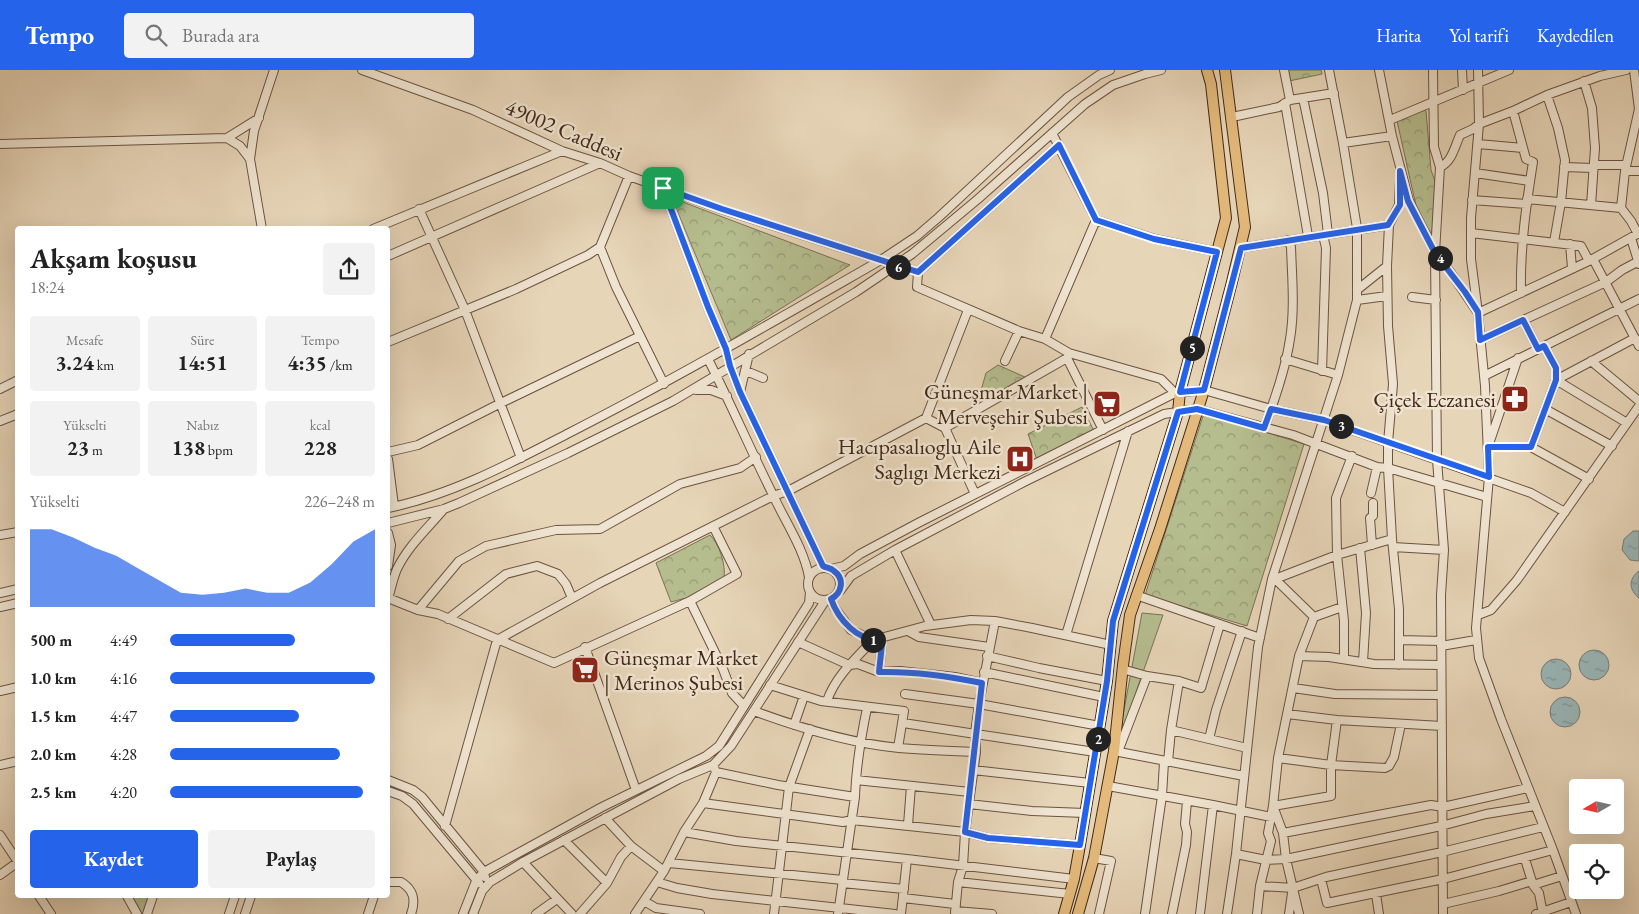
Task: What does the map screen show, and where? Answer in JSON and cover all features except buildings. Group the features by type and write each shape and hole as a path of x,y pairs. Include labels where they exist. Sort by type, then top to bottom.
{"main road":[{"path":"1064,914 1074,879 1100,726 1113,621 1178,412 1178,392 1226,218 1212,93 1207,70"},
{"path":"1078,914 1094,858 1108,786 1130,615 1160,529 1204,390 1245,227 1226,70"}],"street":[{"path":"261,226 250,159 254,131 274,70"},
{"name":"49002 Caddesi","path":"362,70 473,110 562,151 629,176 722,209 918,272"},
{"path":"390,491 391,507 448,490 521,458 664,384 881,260 917,236 1068,97 1099,75 1110,70"},
{"path":"390,522 444,509 568,453 693,390 749,354 856,292 896,266 978,199 1052,132 1113,85 1161,70"},
{"path":"1284,70 1308,236"},
{"path":"1379,70 1392,136 1408,201 1435,253 1478,312"},
{"path":"1433,70 1435,102 1434,147 1440,167 1435,253 1437,460 1444,550 1441,595 1443,914"},
{"path":"1462,70 1463,90"},
{"path":"1478,70 1479,124 1472,200 1471,259 1484,376 1489,477 1476,640 1479,658 1500,719 1553,850 1576,914"},
{"path":"1390,120 1509,70"},
{"path":"1440,167 1445,165 1450,158 1460,135 1479,124 1584,81 1626,70"},
{"path":"1480,340 1606,282 1639,262 1636,235 1631,221 1621,208 1626,168 1639,109 1634,70"},
{"path":"1227,914 1236,854 1260,638 1273,579 1338,375 1357,300 1358,228 1331,71"},
{"path":"1584,81 1592,108 1595,148 1591,205"},
{"path":"1232,117 1279,107 1288,101 1334,93"},
{"path":"1547,95 1558,128 1565,160 1561,202 1554,242"},
{"path":"1303,98 1323,193 1326,235 1322,371"},
{"path":"1513,111 1526,159 1532,162 1523,239 1521,293"},
{"path":"0,144 227,138 259,118"},
{"path":"1052,132 1096,220 1154,239 1217,252"},
{"path":"1343,143 1392,136"},
{"path":"227,138 240,146 250,159"},
{"path":"1478,144 1523,148"},
{"path":"1059,145 918,272 917,287 1019,331 1045,339 1068,356 1161,378 1178,392"},
{"path":"380,226 562,151"},
{"path":"390,255 600,164"},
{"path":"1564,167 1594,166 1626,168 1639,171"},
{"path":"1400,171 1400,205 1388,225 1388,296 1392,384 1388,468 1392,543 1399,609 1400,664"},
{"path":"1475,173 1530,181"},
{"path":"390,341 588,255 600,246 629,176"},
{"path":"663,188 726,349 740,392 823,566 839,576 840,591"},
{"path":"1472,200 1561,202 1621,208"},
{"path":"419,209 465,310 502,402 521,458"},
{"path":"1045,339 1096,220"},
{"path":"1241,248 1308,236 1326,235 1358,228 1388,225"},
{"path":"1471,233 1582,246 1606,282 1637,342 1556,380"},
{"path":"1478,312 1591,260 1636,235"},
{"path":"1264,428 1290,340 1293,302 1291,247 1288,240"},
{"path":"1570,244 1572,268"},
{"path":"600,246 616,287 664,384"},
{"path":"1357,290 1388,266"},
{"path":"1357,300 1388,296"},
{"path":"1412,298 1436,300"},
{"path":"1484,376 1639,299"},
{"path":"445,826 497,640 572,598 773,496 788,491 926,418 968,310"},
{"path":"1523,320 1556,368 1556,380 1531,447"},
{"path":"1005,361 1019,331"},
{"path":"390,452 418,445 502,402 640,336"},
{"path":"740,392 749,354"},
{"path":"945,428 1068,356"},
{"path":"1068,356 1102,430"},
{"path":"1488,447 1518,358"},
{"path":"463,914 476,881 484,872 602,807 706,756 719,746 809,603 810,592 807,564 708,359"},
{"path":"1285,359 1338,375"},
{"path":"1591,362 1639,401"},
{"path":"746,371 763,378"},
{"path":"1556,380 1627,423"},
{"path":"0,389 15,382"},
{"path":"693,390 711,390 727,396"},
{"path":"809,577 816,570 844,566 860,554 975,494 1178,392 1204,390 1271,409 1324,420 1531,493 1565,512"},
{"path":"1478,615 1491,610 1510,588 1639,406"},
{"path":"634,914 658,882 684,832 704,802 715,768 798,642 828,600 840,591 851,576 895,550 1024,482 1128,431 1164,414 1197,409 1317,443 1377,467 1388,468 1487,497"},
{"path":"1546,409 1612,446"},
{"path":"0,421 15,415"},
{"path":"926,418 945,428 975,494"},
{"path":"1066,635 1128,431"},
{"path":"1488,447 1531,447 1589,479"},
{"path":"1344,660 1342,607 1337,556 1336,498 1352,456"},
{"path":"418,610 459,561 486,546 556,530 600,529 680,484 740,468 756,457"},
{"path":"1371,493 1377,467"},
{"path":"1372,503 1373,516 1370,518 1372,545"},
{"path":"390,592 396,570 402,560 413,544 444,509"},
{"path":"390,600 448,619 554,662 690,600 737,574 713,526"},
{"path":"0,536 15,533"},
{"path":"1273,579 1372,545 1392,543 1444,550"},
{"path":"1360,548 1366,613 1363,662"},
{"path":"895,550 931,625"},
{"path":"448,619 506,574 537,566 558,574 566,584 572,598"},
{"path":"1273,579 1314,617"},
{"path":"0,594 15,590"},
{"path":"810,592 816,598 828,600 852,630 877,639 882,644 879,672"},
{"path":"1136,596 1260,638"},
{"path":"690,600 723,669 732,693 744,706"},
{"path":"0,607 15,604"},
{"path":"1257,914 1260,886 1270,841 1268,833 1278,758 1299,656 1314,617 1342,607"},
{"path":"827,701 850,665 877,639 931,625 971,620 994,621 1111,645"},
{"path":"955,910 958,882 963,866 965,832 976,752 975,733 994,621"},
{"path":"1122,669 1147,676 1179,681 1201,688 1220,624"},
{"path":"908,631 919,637 988,652 1039,668 1107,681"},
{"path":"1209,739 1216,710 1242,631"},
{"path":"1399,640 1441,644 1476,640"},
{"path":"798,642 850,665 858,664 879,672 900,671 955,677 982,683"},
{"path":"585,647 636,790"},
{"path":"1299,656 1363,662 1441,665"},
{"path":"984,672 1104,696"},
{"path":"1114,751 1119,749 1147,676"},
{"path":"1145,914 1170,730 1179,681"},
{"path":"770,685 827,701 904,712 898,748"},
{"path":"0,691 15,688"},
{"path":"1293,688 1335,694 1441,695"},
{"path":"905,694 979,704 1100,726"},
{"path":"794,725 804,696"},
{"path":"839,911 855,797 860,742 867,708"},
{"path":"754,711 794,725 860,742 898,748 976,752"},
{"path":"1287,714 1337,720 1442,726"},
{"path":"1273,806 1331,796 1331,765 1337,720"},
{"path":"903,723 1095,752"},
{"path":"1278,758 1331,765 1385,768 1389,766 1394,757 1401,724"},
{"path":"774,914 789,787 810,729"},
{"path":"1170,730 1247,748"},
{"path":"1114,751 1244,776"},
{"path":"0,765 15,762"},
{"path":"485,886 524,862 679,779 715,768 789,787 855,797"},
{"path":"973,770 1090,783"},
{"path":"856,780 970,792"},
{"path":"390,781 413,790 422,797 484,872 485,886 473,914"},
{"path":"908,825 911,786"},
{"path":"1108,786 1213,805 1271,818"},
{"path":"1283,833 1431,805 1443,806 1528,788"},
{"path":"390,792 402,796 413,804 476,881 485,886"},
{"path":"1172,914 1186,845 1187,801"},
{"path":"704,802 843,822 852,820 908,825 965,832 988,838 1080,845"},
{"path":"969,804 1032,811 1085,813"},
{"path":"1200,914 1213,805"},
{"path":"1273,806 1283,833 1286,859 1299,914"},
{"path":"1236,854 1266,860 1286,859 1442,826 1486,814 1535,806"},
{"path":"605,818 631,846 664,871"},
{"path":"1260,886 1293,888 1321,878 1442,852 1543,827"},
{"path":"684,832 704,837 1074,879"},
{"path":"0,835 15,859"},
{"path":"564,840 608,883"},
{"path":"580,914 608,883 621,857 631,846"},
{"path":"1321,878 1327,903 1443,879 1525,859 1553,850"},
{"path":"1094,858 1111,861 1099,914"},
{"path":"902,914 907,859"},
{"path":"1525,859 1532,883 1539,893 1541,913 1571,902"},
{"path":"524,862 572,914"},
{"path":"669,862 780,873 904,889"},
{"path":"0,874 15,863"},
{"path":"1443,904 1562,876"},
{"path":"390,882 401,882 411,890 414,904 411,914"},
{"path":"658,882 677,888 839,911 895,914"},
{"path":"958,882 1070,894"},
{"path":"1289,914 1293,888"},
{"path":"1376,894 1379,914"},
{"path":"40,898 51,914"},
{"path":"128,898 137,914"},
{"path":"147,914 152,898"},
{"path":"229,914 234,898"},
{"path":"248,913 251,898"},
{"path":"368,914 373,898"},
{"path":"903,898 955,910 992,914"},
{"path":"536,914 557,899"},
{"path":"644,901 656,908 700,914"}],"green space":[{"path":"1287,70 1321,70 1322,74 1289,81"},
{"path":"1423,110 1426,111 1431,170 1436,184 1432,235 1417,210 1397,121 1400,118"},
{"path":"680,201 850,265 731,340 676,208"},
{"path":"998,365 1027,378 976,408 986,373"},
{"path":"1082,407 1094,431 1037,460 1028,434"},
{"path":"1204,413 1304,444 1247,626 1145,595"},
{"path":"710,535 721,554 724,577 686,598 671,602 656,563"},
{"path":"1142,613 1163,615 1120,738 1121,726"},
{"path":"131,898 149,898 144,914 140,914"}],"water":[{"path":"1633,531 1639,531 1639,561 1630,560 1622,550 1624,539"},
{"path":"1639,571 1639,598 1633,592 1631,584 1633,577"},
{"path":"1594,650 1605,654 1609,665 1605,676 1594,680 1583,676 1579,665 1583,654"},
{"path":"1556,659 1567,663 1571,674 1567,685 1556,689 1545,685 1541,674 1545,663"},
{"path":"1565,697 1576,701 1580,712 1576,723 1565,727 1554,723 1550,712 1554,701"}],"place":[{"name":"Çiçek Eczanesi","path":"1515,399"},
{"name":"Güneşmar Market | Merveşehir Şubesi","path":"1107,404"},
{"name":"Hacıpasalıoglu Aile Saglıgı Merkezi","path":"1020,459"},
{"name":"Güneşmar Market | Merinos Şubesi","path":"585,670"}],"route":[{"path":"1059,145 1096,220 1154,239 1217,252 1180,392 1204,390 1241,248 1358,228 1388,225 1400,205 1400,171 1408,201 1435,253 1478,312 1480,340 1523,320 1538,349 1544,346 1556,368 1556,380 1531,447 1488,447 1489,477 1324,420 1271,409 1264,428 1197,409 1178,412 1113,621 1107,681 1080,845 988,838 965,832 976,752 975,733 982,683 955,677 900,671 879,672 882,644 880,639 873,640 852,630 834,607 831,599 840,591 841,580 836,572 823,566 740,392 726,349 663,188 918,272 1059,145"}]}
